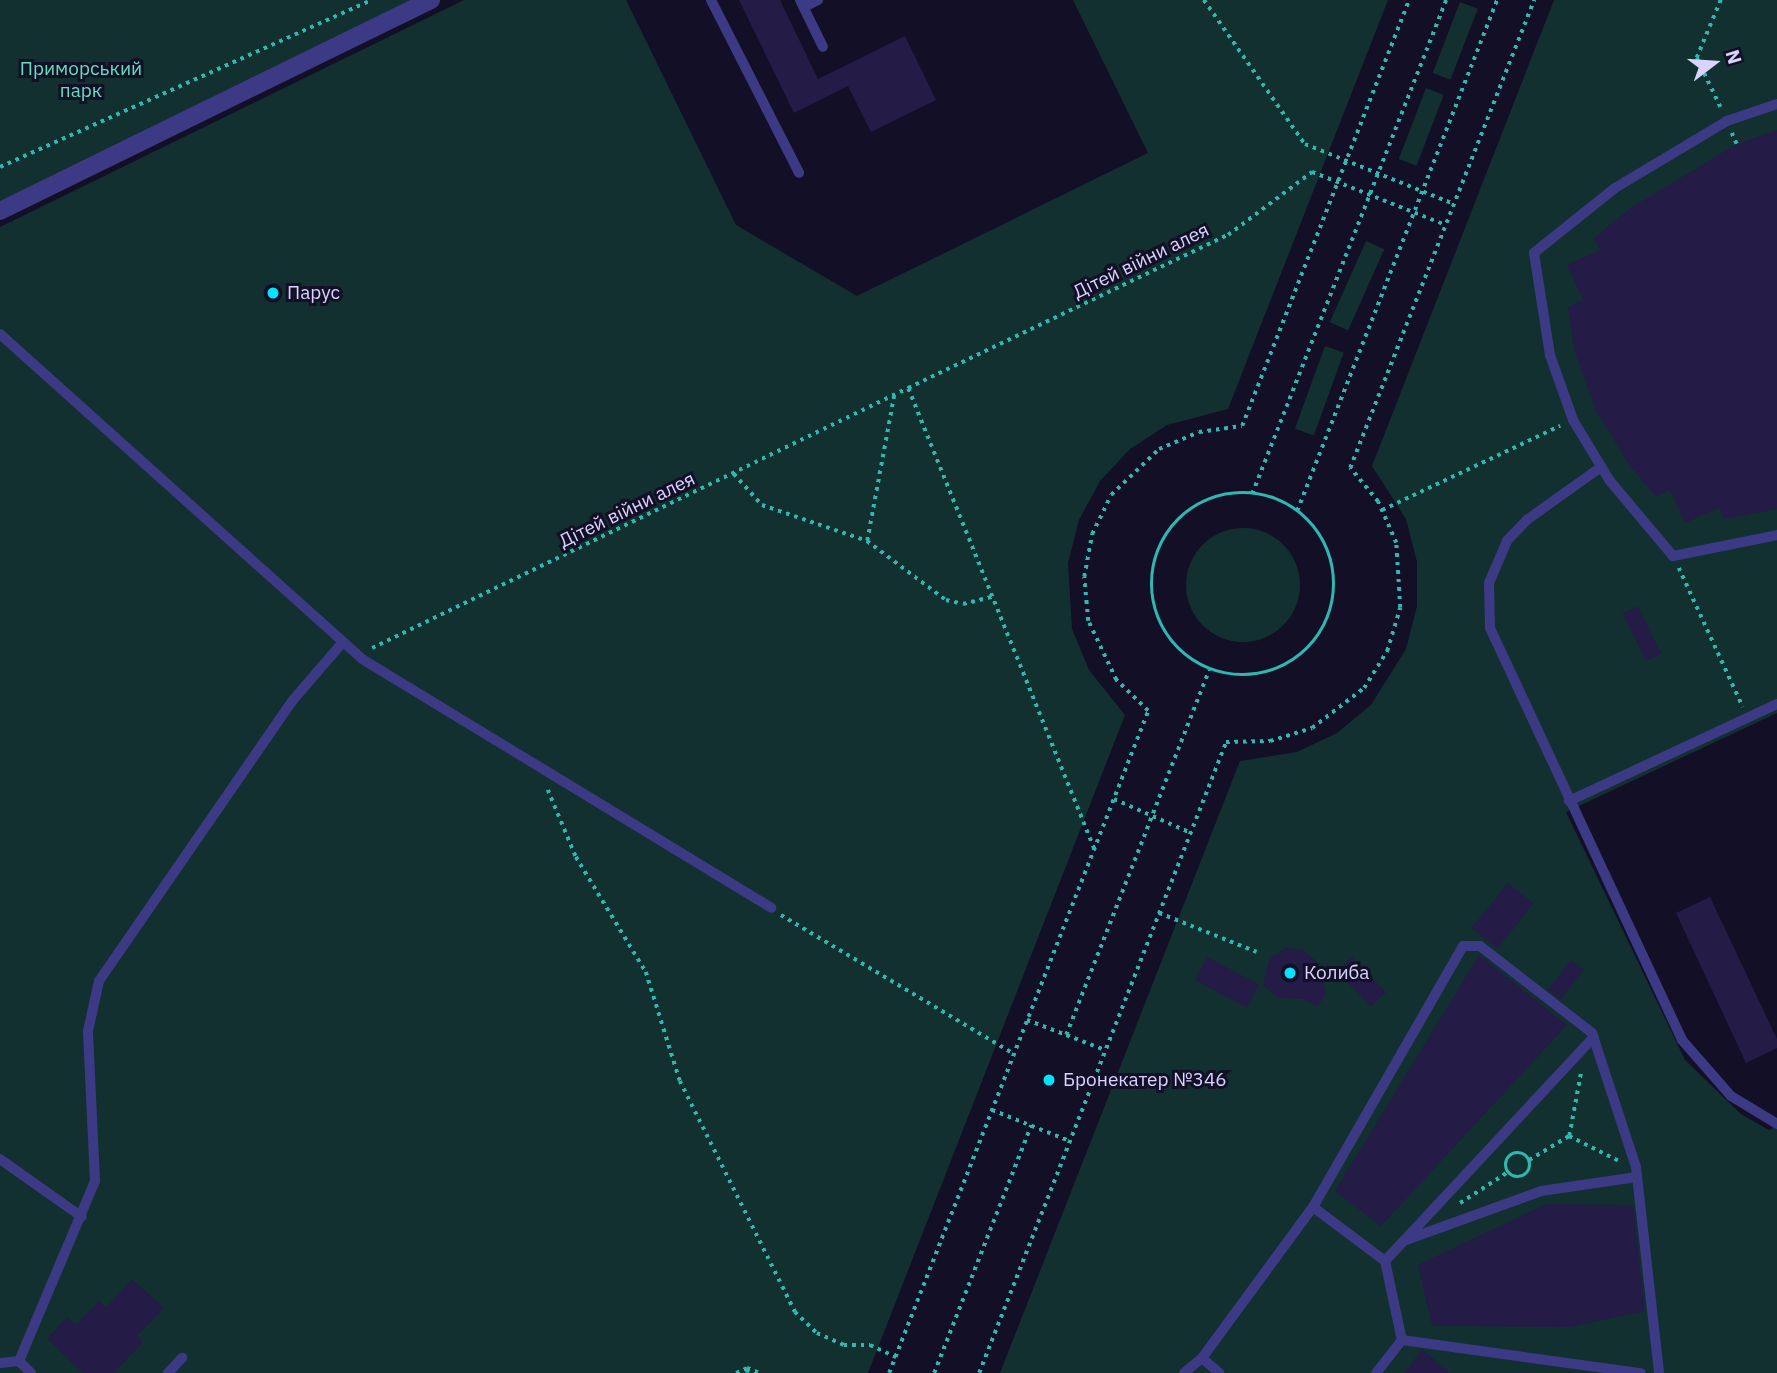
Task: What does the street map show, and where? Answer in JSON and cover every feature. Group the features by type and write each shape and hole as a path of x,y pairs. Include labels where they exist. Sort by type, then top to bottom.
{"street":[{"path":"0,211 431,0"}],"lane":[{"path":"711,0 799,173"},
{"path":"818,0 802,4 823,47"},
{"path":"1777,104 1727,121 1615,188 1534,253 1550,355 1573,420 1601,467 1673,556 1777,535"},
{"path":"0,334 358,656 771,908"},
{"path":"1601,467 1517,529 1499,554 1487,598 1495,642 1682,1040 1724,1090 1777,1124"},
{"path":"19,1361 95,1181 88,1031 99,981 293,700 342,643"},
{"path":"1569,801 1777,704"},
{"path":"1184,1373 1202,1358 1313,1207 1463,946 1480,946 1590,1041 1637,1174 1659,1373"},
{"path":"1385,1261 1590,1041"},
{"path":"0,1159 82,1217"},
{"path":"1406,1241 1541,1191 1637,1174"},
{"path":"1313,1207 1385,1261 1402,1340"},
{"path":"1376,1373 1402,1340"},
{"path":"1402,1340 1641,1373"},
{"path":"168,1373 182,1358"},
{"path":"1202,1358 1219,1373"},
{"path":"0,1363 19,1361"},
{"path":"19,1361 31,1373"}],"path":[{"path":"0,167 372,0"},
{"path":"1203,0 1305,144 1454,204"},
{"path":"889,1373 1148,711 1110,671 1088,621 1084,577 1092,534 1118,486 1158,449 1199,432 1242,426 1409,0"},
{"path":"1252,494 1446,0"},
{"path":"1297,511 1497,0"},
{"path":"979,1373 1226,742 1270,741 1312,728 1348,703 1377,670 1395,630 1401,586 1396,543 1382,510 1350,468 1533,1 1527,0"},
{"path":"1721,0 1697,58 1737,144"},
{"name":"Дітей війни алея","path":"358,656 1228,235 1312,172 1338,182"},
{"path":"1338,182 1446,225"},
{"path":"908,388 1094,849"},
{"path":"867,541 894,395"},
{"path":"1382,510 1573,420"},
{"path":"734,474 762,505 867,541 946,600 963,604 994,596"},
{"path":"1252,494 1276,499 1297,511 1323,541 1333,571 1332,603 1320,632 1299,656 1271,671 1240,676 1209,670 1182,653 1162,628 1152,598 1153,566 1165,537 1186,513 1213,498 1252,494"},
{"path":"1673,556 1748,717"},
{"path":"1066,1035 1209,670"},
{"path":"541,768 576,857 651,982 680,1080 795,1312 817,1333 844,1345 870,1345 895,1357"},
{"path":"1114,799 1191,833"},
{"path":"771,908 1014,1054"},
{"path":"1159,913 1257,951"},
{"path":"1027,1020 1105,1050"},
{"path":"1455,1206 1508,1172 1524,1176 1529,1160 1569,1136 1590,1041"},
{"path":"992,1110 1070,1141"},
{"path":"934,1373 1031,1125"},
{"path":"1569,1136 1637,1174"},
{"path":"1508,1172 1506,1165 1511,1155 1523,1154 1529,1160"},
{"path":"736,1373 760,1373"}],"green space":[{"name":"Приморський парк","path":"0,0 426,0 0,209"},
{"path":"464,0 626,0 736,225 857,296 1148,153 1073,0 1388,0 1228,409 1167,425 1130,449 1100,481 1079,520 1068,563 1072,629 1089,670 1125,715 868,1373 0,1373 0,227"},
{"path":"1554,0 1777,0 1777,713 1566,812 1685,1060 1741,1114 1769,1130 1777,1126 1777,1373 1000,1373 1240,761 1297,752 1337,733 1371,705 1406,649 1417,606 1417,562 1406,519 1372,466"},
{"path":"1460,2 1478,9 1451,80 1433,73"},
{"path":"1426,88 1444,95 1417,166 1399,159"},
{"path":"1366,241 1384,249 1348,330 1330,322"},
{"path":"1325,346 1344,353 1314,436 1295,429"},
{"path":"1243,528 1265,533 1283,545 1295,563 1300,585 1295,607 1283,625 1265,637 1243,642 1221,637 1203,625 1191,607 1186,585 1191,563 1203,545 1221,533"}],"building":[{"path":"739,0 780,0 818,79 905,36 936,100 871,132 848,86 794,113"},
{"path":"1777,130 1777,509 1724,519 1719,508 1685,523 1670,490 1656,497 1630,466 1595,409 1574,349 1568,307 1583,300 1567,265 1600,250 1594,238 1629,209 1737,144"},
{"path":"1638,606 1661,654 1646,661 1623,613"},
{"path":"1508,883 1534,904 1497,949 1471,928"},
{"path":"1710,897 1777,1039 1777,1048 1746,1063 1676,913"},
{"path":"1285,948 1302,949 1316,961 1326,991 1318,1007 1303,999 1277,998 1263,985 1270,958"},
{"path":"1479,955 1567,1025 1381,1226 1335,1191"},
{"path":"1207,957 1259,985 1247,1008 1195,980"},
{"path":"1352,957 1386,992 1371,1007 1337,972"},
{"path":"1571,960 1584,970 1560,1000 1548,990"},
{"path":"1546,1204 1633,1205 1645,1311 1570,1327 1432,1326 1418,1265"},
{"path":"132,1279 164,1308 137,1336 143,1342 114,1373 83,1373 47,1339 67,1317 76,1325 99,1301 106,1307"},
{"path":"1423,1350 1450,1373 1405,1373"}],"place":[{"name":"Парус","path":"273,293"},
{"name":"Колиба","path":"1290,973"},
{"name":"Бронекатер №346","path":"1049,1080"}]}
